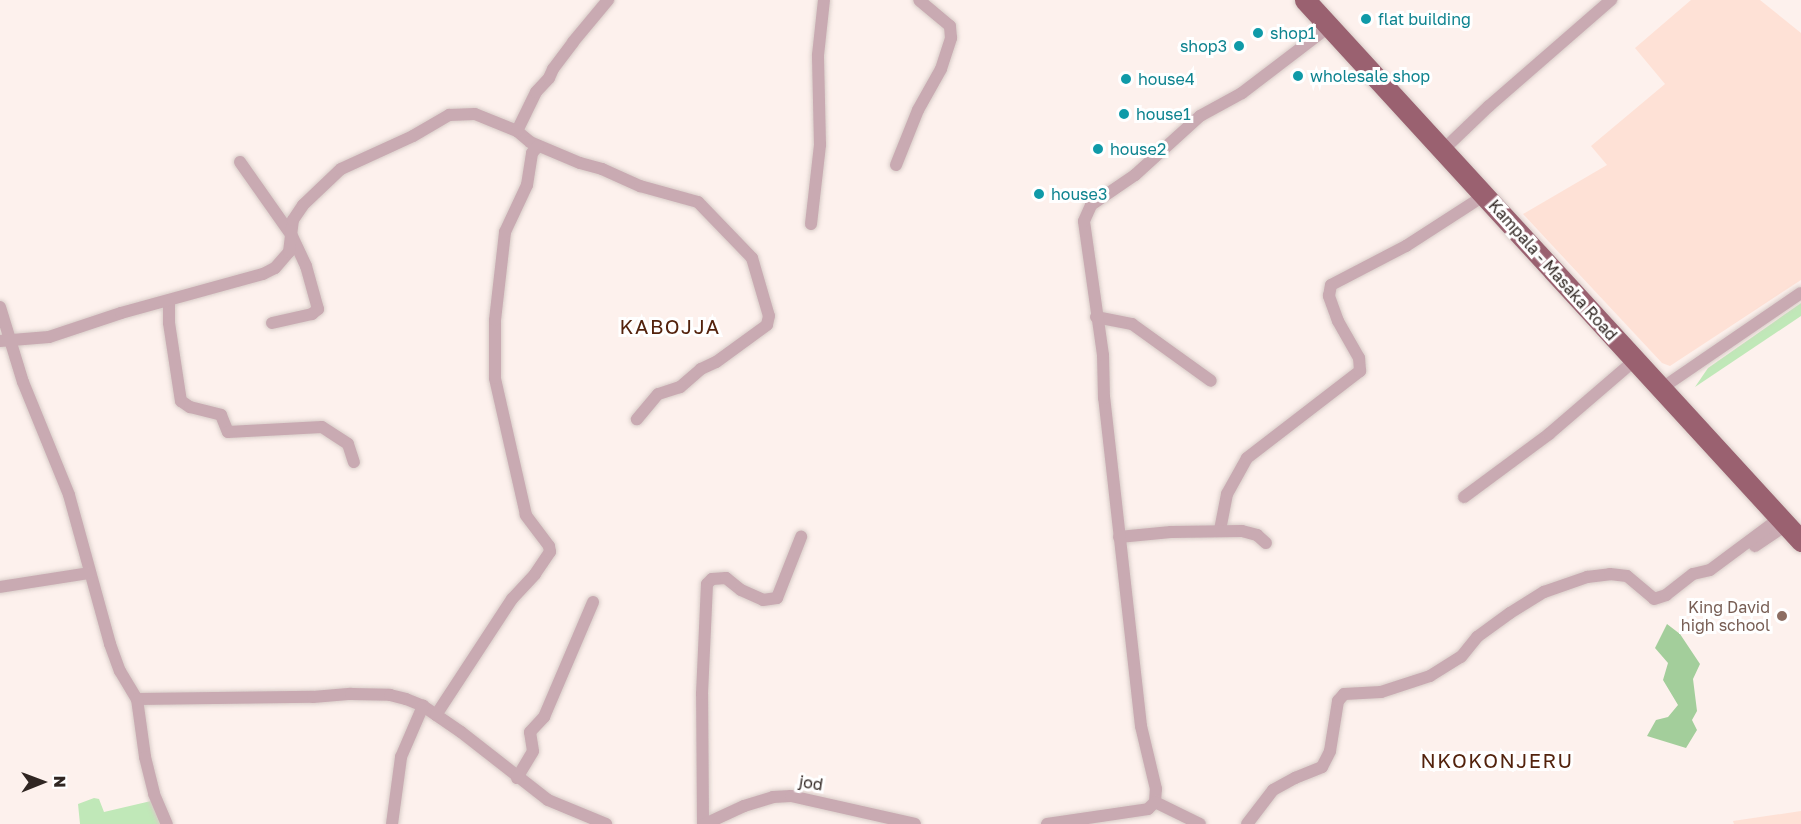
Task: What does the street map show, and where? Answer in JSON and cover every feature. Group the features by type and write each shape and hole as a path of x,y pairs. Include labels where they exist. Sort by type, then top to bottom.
{"highway":[{"name":"Kampala - Masaka Road","path":"1305,0 1801,541"}],"street":[{"path":"517,131 536,92 608,0"},
{"path":"811,224 820,145 818,55 824,0"},
{"path":"896,165 918,110 941,69 951,38 950,26 919,0"},
{"path":"1442,151 1489,105 1537,67 1611,0"},
{"path":"1047,824 1148,809 1155,802 1156,789 1141,726 1104,398 1103,355 1084,220 1091,205 1135,175 1200,116 1257,83 1330,26"},
{"path":"6,341 50,337 121,313 170,301 275,268 289,252 293,220 303,205 341,169 413,136 448,115 475,114 517,131 538,146 640,186 698,202 752,258 769,316 767,326 716,362 701,369 680,387 658,394 637,419"},
{"path":"436,715 512,599 535,574 550,552 549,546 526,514 495,378 495,320 504,232 527,185 532,153 538,146"},
{"path":"240,162 292,236 306,266 318,309 312,314 272,323"},
{"path":"1220,530 1227,494 1247,458 1360,371 1359,358 1341,330 1329,290 1331,285 1400,250 1485,195"},
{"path":"1662,388 1801,293"},
{"path":"170,301 169,323 181,401 190,407 221,415 228,432 322,427 348,444 354,462"},
{"path":"0,307 6,341 69,495 120,671 138,699 145,757 154,794 167,824"},
{"path":"1096,317 1132,324 1210,381"},
{"path":"1464,497 1549,434 1635,360"},
{"path":"1544,601 1583,583 1625,580 1654,604 1660,604 1703,575 1715,575 1783,521"},
{"path":"1247,824 1273,790 1322,767 1330,751 1338,701 1344,694 1380,692 1430,676 1461,657 1477,637 1510,613 1544,592 1587,577 1610,574 1627,576 1654,599 1666,595 1693,574 1710,570 1783,521"},
{"path":"1119,537 1220,530 1248,532 1266,543"},
{"path":"704,824 702,694 707,584 712,579 726,578 741,590 763,600 777,598 801,537"},
{"path":"0,587 90,573"},
{"path":"517,777 533,751 530,732 544,717 593,602"},
{"path":"138,699 375,694 398,697 423,706 561,807 606,824"},
{"path":"392,824 401,757 423,706"},
{"name":"jod","path":"704,824 744,806 773,797 791,796 915,824"},
{"path":"1155,802 1200,824"}],"shaded area":[{"path":"1691,0 1760,0 1801,33 1801,280 1670,366 1662,363 1523,214 1607,165 1591,146 1665,84 1635,48"},
{"path":"1801,811 1801,824 1734,824 1733,821"}],"green space":[{"path":"1801,303 1801,316 1695,387 1708,368"},
{"path":"1667,624 1680,634 1700,664 1693,679 1697,711 1692,720 1697,730 1686,748 1647,736 1656,720 1668,717 1678,705 1663,680 1668,663 1655,648"},
{"path":"94,798 99,799 104,812 151,801 161,824 80,824 78,804"}],"place":[{"name":"flat building","path":"1366,19"},
{"name":"shop1","path":"1258,33"},
{"name":"shop3","path":"1239,46"},
{"name":"wholesale shop","path":"1298,76"},
{"name":"house4","path":"1126,79"},
{"name":"house1","path":"1124,114"},
{"name":"house2","path":"1098,149"},
{"name":"house3","path":"1039,194"},
{"name":"King David high school","path":"1782,616"}],"district":[{"name":"KABOJJA","path":"670,326"},
{"name":"NKOKONJERU","path":"1497,760"}]}
